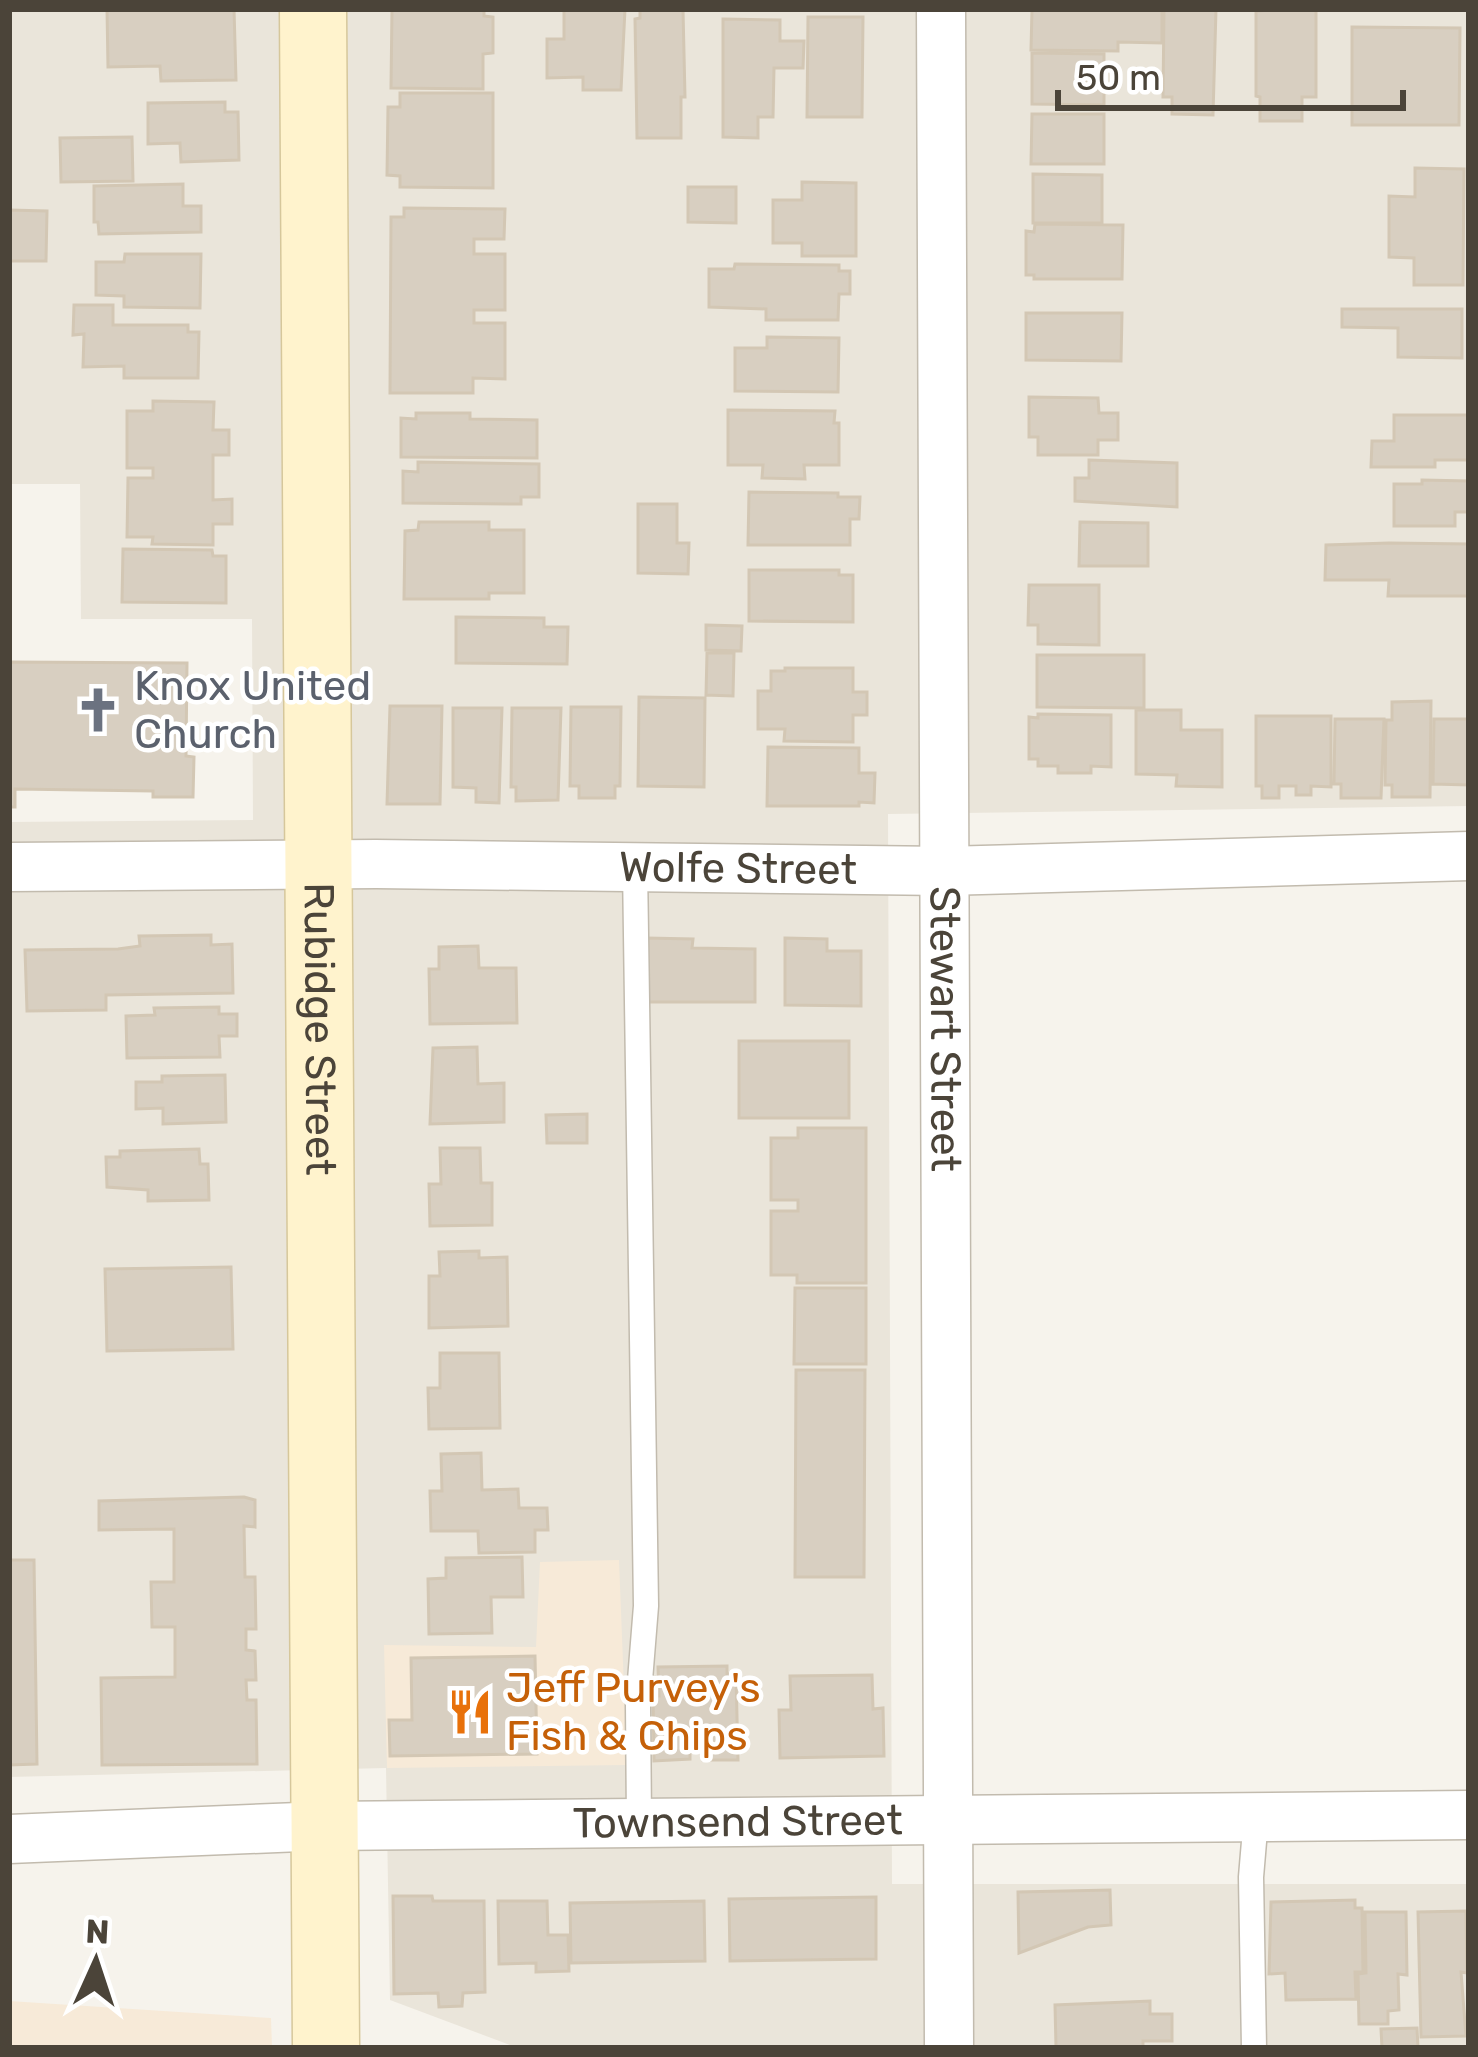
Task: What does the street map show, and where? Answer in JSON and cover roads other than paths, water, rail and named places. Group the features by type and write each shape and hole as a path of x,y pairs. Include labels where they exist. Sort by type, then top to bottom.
{"main road":[{"name":"Rubidge Street","path":"314,9 326,2048"}],"street":[{"name":"Stewart Street","path":"941,9 950,2048"},
{"name":"Wolfe Street","path":"9,866 945,871 1469,856"},
{"name":"Townsend Street","path":"9,1840 324,1826 1469,1815"}],"lane":[{"path":"635,867 646,1606 638,1705 639,1822"},
{"path":"1254,2048 1251,1877 1256,1818"}],"place":[{"name":"Knox United Church","path":"98,710"},
{"name":"Jeff Purvey's Fish & Chips","path":"470,1712"}]}
